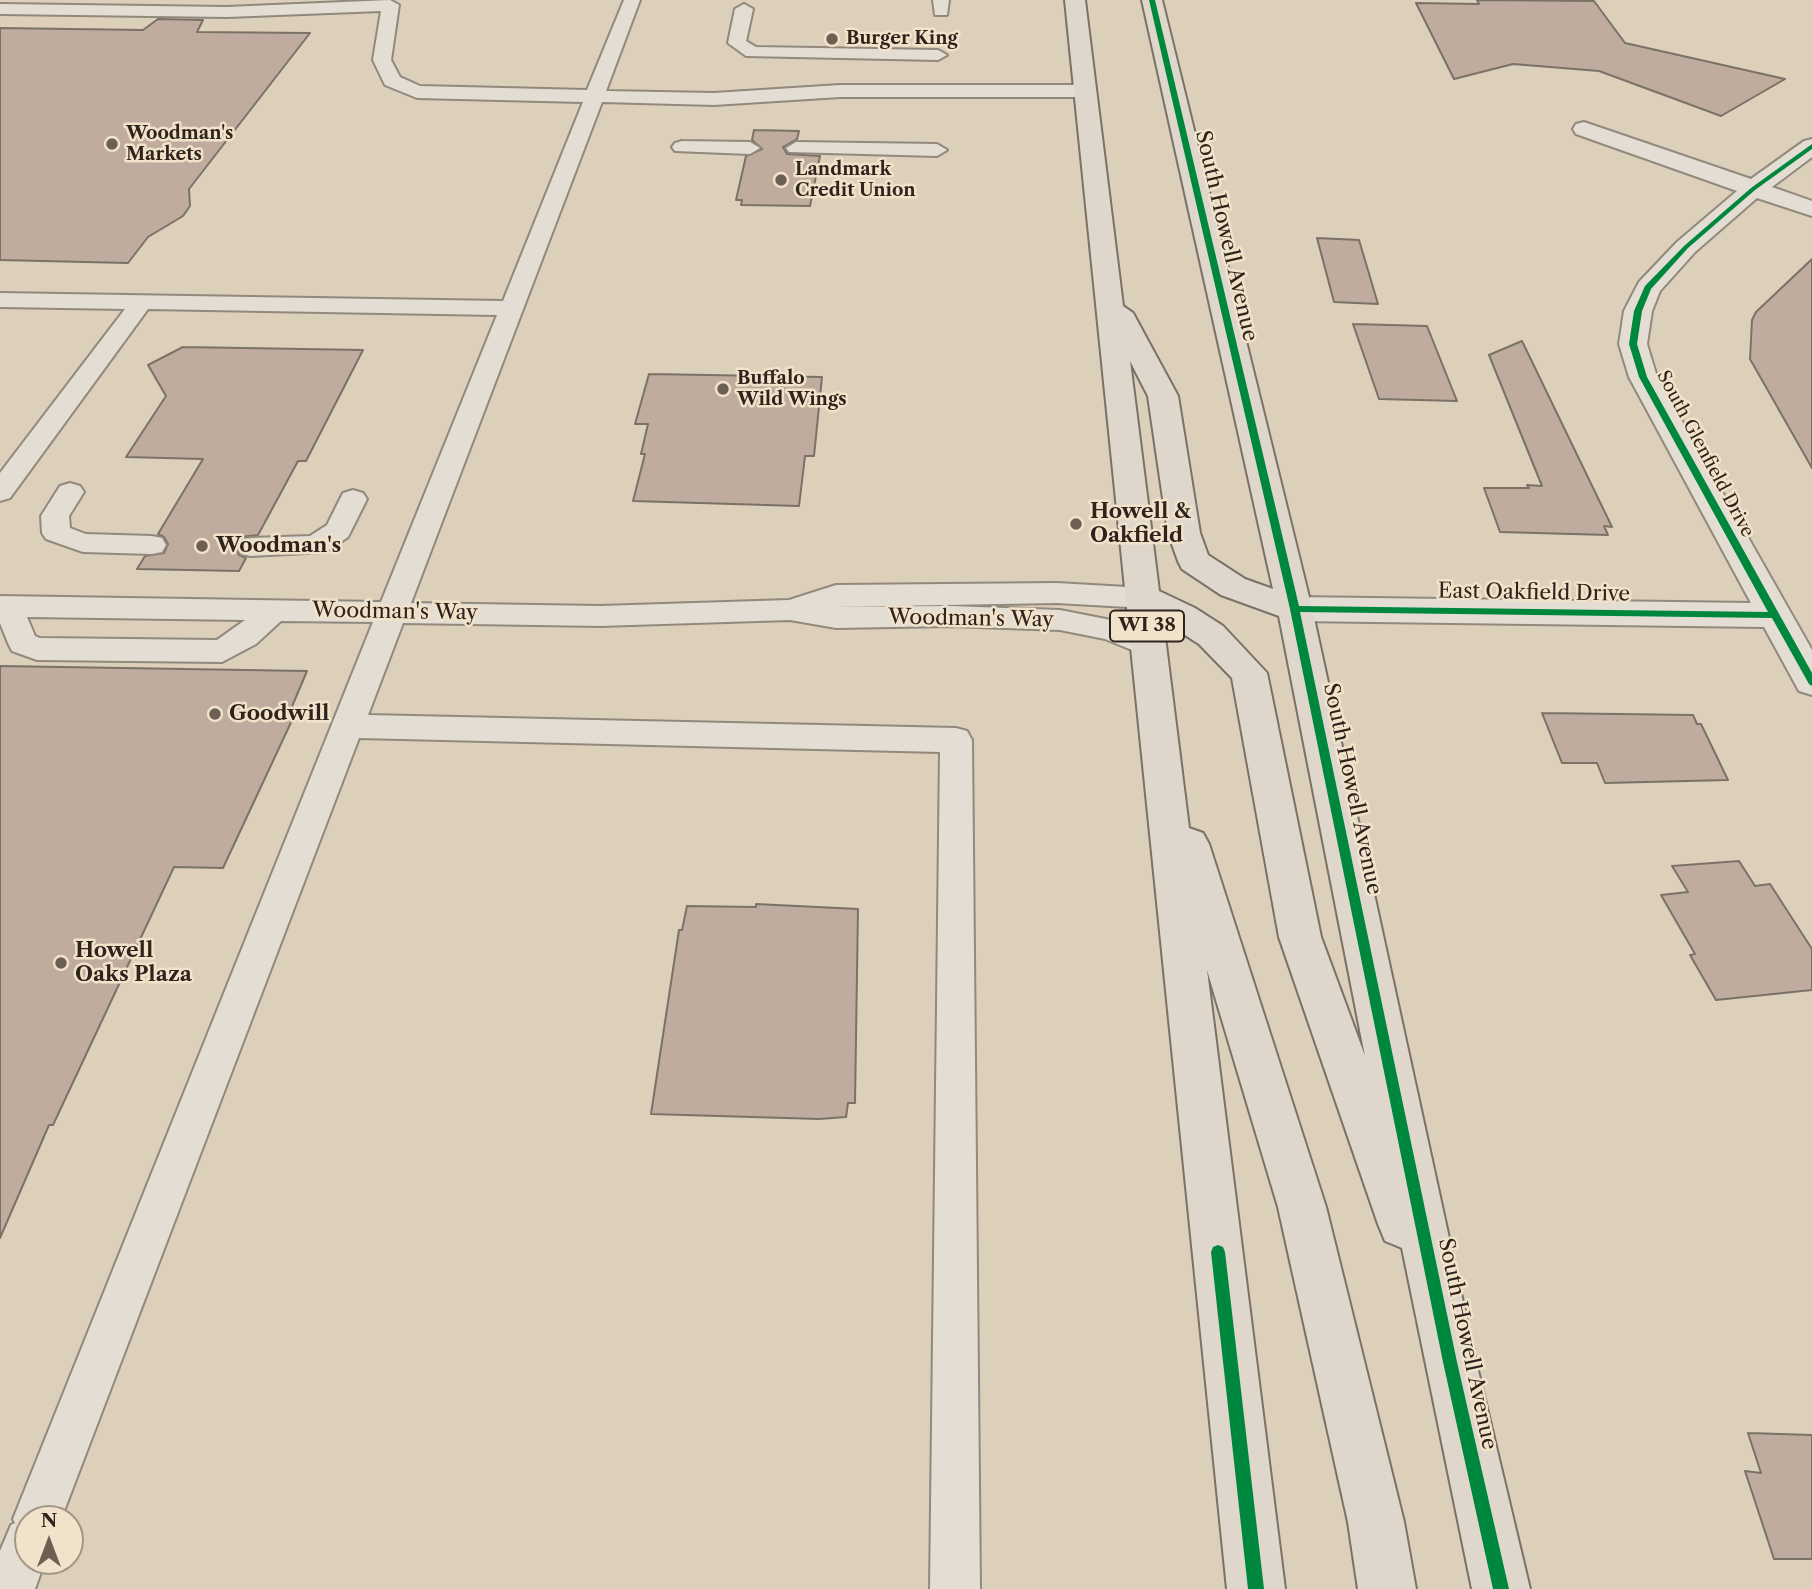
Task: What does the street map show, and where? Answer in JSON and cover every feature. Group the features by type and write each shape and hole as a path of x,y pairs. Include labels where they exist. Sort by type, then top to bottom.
{"main road":[{"name":"WI 38","path":"1075,0 1081,104 1108,292 1145,598 1256,1589"},
{"name":"South Howell Avenue","path":"1152,0 1295,609 1450,1362 1501,1589"},
{"path":"1108,292 1163,396 1184,533 1194,561 1233,587 1295,609"},
{"path":"1145,598 1183,616 1212,635 1249,673 1300,937 1450,1362"},
{"path":"1163,762 1302,1207 1376,1522 1387,1589"}],"street":[{"path":"1584,130 1812,209"},
{"name":"South Glenfield Drive","path":"1812,146 1753,189 1686,247 1648,288 1638,312 1633,344 1643,377 1812,682"},
{"name":"East Oakfield Drive","path":"1295,609 1773,615"}],"lane":[{"path":"42,1505 393,612 509,308 632,0"},
{"path":"0,9 227,12 390,5 382,60 392,81 417,92 714,99 840,91 1081,104"},
{"path":"744,9 737,43 752,52 938,55"},
{"path":"714,99 754,106 1043,110"},
{"path":"682,146 750,148"},
{"path":"796,148 937,150"},
{"path":"0,300 509,308"},
{"path":"0,492 142,302"},
{"path":"70,492 55,516 57,533 83,543 152,545"},
{"path":"251,547 316,545 338,531 353,499"},
{"name":"Woodman's Way","path":"790,610 836,595 1044,593 1145,598"},
{"path":"4,606 23,643 37,649 222,651 245,637 275,610"},
{"name":"Woodman's Way","path":"4,606 600,616 790,610 836,618 951,616 1060,620 1111,630 1149,646"},
{"path":"348,726 957,740 955,1589"}],"building":[{"path":"1477,0 1594,1 1625,43 1785,79 1721,116 1599,71 1513,64 1454,79 1416,3 1479,4"},
{"name":"Woodman's Markets","path":"158,19 203,20 197,32 310,33 189,189 190,206 183,216 148,237 128,263 0,260 0,28 143,30"},
{"path":"754,130 799,131 797,139 783,147 787,154 820,156 810,206 741,205 742,200 736,200 746,156 762,149 752,140"},
{"path":"1317,238 1359,240 1378,304 1334,302"},
{"path":"1812,259 1812,468 1750,359 1752,320 1756,312"},
{"path":"1353,324 1427,326 1457,401 1379,399"},
{"path":"1522,341 1612,527 1604,526 1608,535 1500,532 1484,488 1542,486 1489,355"},
{"path":"183,347 363,350 306,461 298,461 258,535 240,537 235,546 239,555 246,558 239,571 137,569 145,556 164,553 168,544 164,537 158,534 203,459 126,457 166,396 148,365"},
{"path":"649,374 822,377 814,456 805,456 799,506 633,501 645,454 641,454 648,424 635,424"},
{"name":"Howell Oaks Plaza","path":"0,666 307,671 288,716 294,716 223,868 174,867 53,1125 49,1125 0,1238"},
{"path":"1542,713 1693,715 1697,724 1701,724 1728,780 1605,783 1597,763 1562,763"},
{"path":"1739,861 1755,886 1770,884 1812,949 1812,990 1716,1000 1690,955 1695,954 1661,895 1688,892 1672,866"},
{"path":"756,904 858,909 855,1103 848,1103 846,1117 819,1119 651,1114 679,930 682,930 687,906 756,907"},
{"path":"1748,1433 1812,1435 1812,1559 1774,1559 1745,1471 1761,1473"}],"cycle path":[{"path":"1152,0 1295,609 1450,1362 1501,1589"},
{"path":"1812,146 1753,189 1686,247 1648,288 1638,311 1633,344 1643,377 1812,682"},
{"path":"1295,609 1773,615"},
{"path":"1218,1252 1256,1589"}],"place":[{"name":"Burger King","path":"832,39"},
{"name":"Woodman's Markets","path":"112,144"},
{"name":"Landmark Credit Union","path":"781,180"},
{"name":"Buffalo Wild Wings","path":"723,389"},
{"name":"Howell & Oakfield","path":"1076,524"},
{"name":"Woodman's","path":"202,546"},
{"name":"Goodwill","path":"215,714"},
{"name":"Howell Oaks Plaza","path":"61,963"}]}
